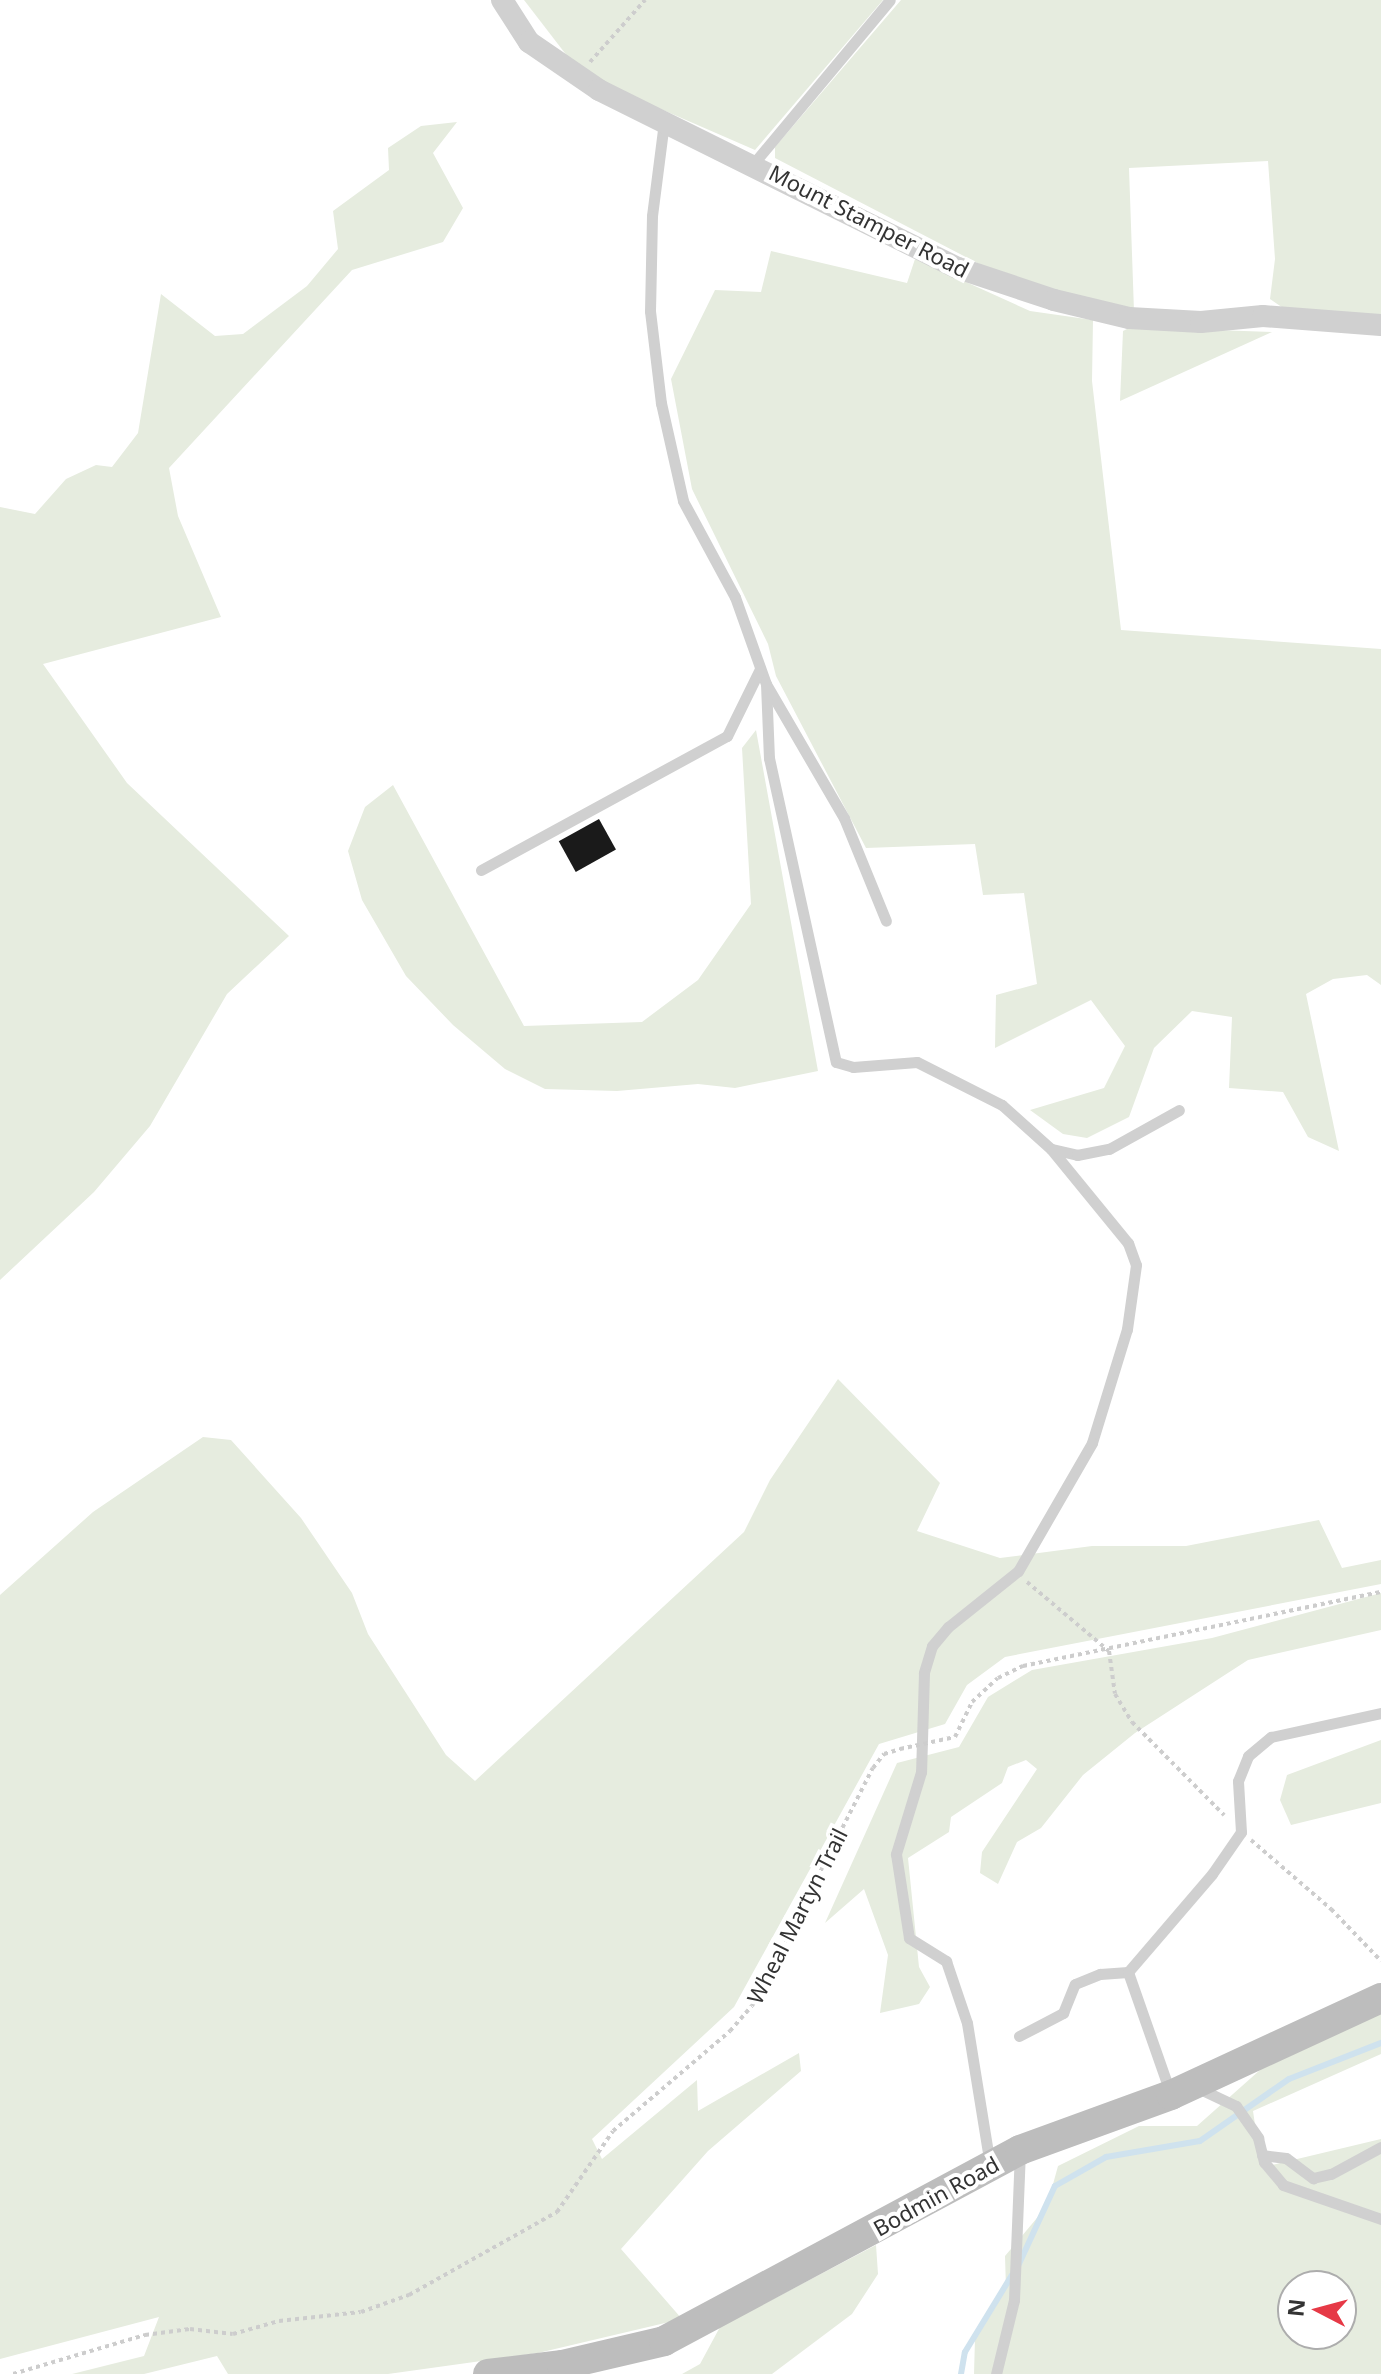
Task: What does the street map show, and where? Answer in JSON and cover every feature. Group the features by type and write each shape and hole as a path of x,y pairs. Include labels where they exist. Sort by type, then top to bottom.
{"main road":[{"name":"Bodmin Road","path":"488,2374 562,2365 664,2341 1020,2150 1182,2090 1381,1998"}],"street":[{"name":"Mount Stamper Road","path":"502,0 529,42 578,76 958,268 1054,300 1129,318 1201,322 1263,316 1381,325"}],"lane":[{"path":"754,163 890,0"},
{"path":"665,121 650,249 650,311 661,403 683,501 735,597 766,684 844,818 886,921"},
{"path":"481,870 727,736 761,667"},
{"path":"766,684 769,758 836,1062 853,1067 917,1062 1002,1105 1051,1149 1128,1243 1136,1265 1127,1329 1092,1443 1018,1571 932,1646 924,1673 921,1772 896,1854 909,1938 946,1961 967,2023 990,2166"},
{"path":"1051,1149 1077,1155 1109,1149 1179,1110"},
{"path":"1019,2036 1063,2013 1075,1984 1128,1972 1212,1874 1241,1832 1238,1781 1248,1756 1271,1737 1381,1713"},
{"path":"1128,1972 1182,2090 1236,2106 1262,2155 1283,2185 1381,2219"},
{"path":"1262,2155 1286,2158 1313,2178 1331,2174 1381,2147"},
{"path":"996,2374 1015,2281 1020,2150"}],"path":[{"path":"578,76 645,0"},
{"path":"1018,1571 1109,1651 1115,1694 1132,1722 1241,1832 1331,1909 1381,1961"},
{"name":"Wheal Martyn Trail","path":"13,2374 145,2335 190,2329 233,2334 279,2321 361,2312 409,2295 557,2212 613,2131 730,2031 752,2006 873,1768 884,1754 955,1737 972,1702 998,1678 1023,1666 1109,1651 1381,1592"}],"shaded area":[{"path":"524,0 883,0 755,150 601,83 571,61"},
{"path":"901,0 1381,0 1381,318 1286,310 1270,299 1275,259 1268,161 1129,168 1134,311 1053,292 987,268 775,158 775,147"},
{"path":"457,122 433,153 463,208 443,242 352,270 169,468 178,516 221,617 43,664 127,783 289,936 227,994 150,1126 94,1192 0,1280 0,507 35,514 66,479 96,465 112,467 138,433 161,294 215,336 243,334 307,286 338,249 333,211 389,170 388,148 421,126"},
{"path":"771,251 907,283 915,259 1030,311 1093,320 1092,381 1121,630 1381,649 1381,985 1367,975 1333,979 1306,994 1339,1151 1308,1137 1283,1092 1229,1088 1232,1017 1192,1011 1154,1048 1129,1117 1087,1138 1063,1134 1030,1110 1104,1088 1125,1046 1091,1000 995,1048 996,995 1037,984 1024,893 983,895 975,844 866,848 776,676 768,644 692,489 671,379 715,290 761,292"},
{"path":"1131,327 1272,332 1120,401 1123,331"},
{"path":"756,730 818,1071 735,1088 698,1084 617,1091 545,1089 505,1069 453,1025 406,976 362,900 348,851 365,807 393,785 524,1026 642,1022 698,980 751,904 742,748"},
{"path":"838,1379 940,1483 917,1531 1000,1558 1092,1546 1186,1546 1319,1520 1342,1568 1381,1560 1381,1584 1005,1657 967,1685 945,1724 879,1744 734,2007 592,2139 602,2159 697,2080 698,2111 799,2053 801,2071 708,2151 621,2249 682,2319 538,2353 388,2374 228,2374 217,2356 144,2374 72,2374 144,2356 159,2317 0,2359 0,1595 93,1512 203,1437 231,1440 301,1518 352,1593 368,1634 446,1755 475,1781 744,1532 770,1480"},
{"path":"1381,1593 1381,1630 1248,1660 1135,1733 1083,1775 1041,1828 1017,1842 998,1884 980,1873 982,1852 1037,1769 1026,1760 1008,1767 1002,1783 951,1817 949,1832 908,1858 919,1967 930,1987 919,2004 880,2013 888,1955 864,1889 825,1923 897,1763 959,1747 988,1697 1032,1670 1212,1638"},
{"path":"1381,1740 1381,1803 1291,1825 1280,1800 1287,1775"},
{"path":"1381,2010 1381,2054 1253,2111 1258,2145 1272,2165 1381,2139 1381,2374 974,2374 975,2338 1006,2289 1005,2256 1047,2206 1058,2166 1139,2126 1197,2126 1269,2062"},
{"path":"876,2245 878,2274 852,2314 772,2374 682,2374 700,2364 720,2327"}],"building":[{"path":"599,819 616,850 576,872 559,841"}],"waterway":[{"path":"1018,2266 1055,2186 1106,2157 1200,2141 1289,2079 1381,2043"},
{"path":"961,2374 965,2352 1012,2275"}]}
